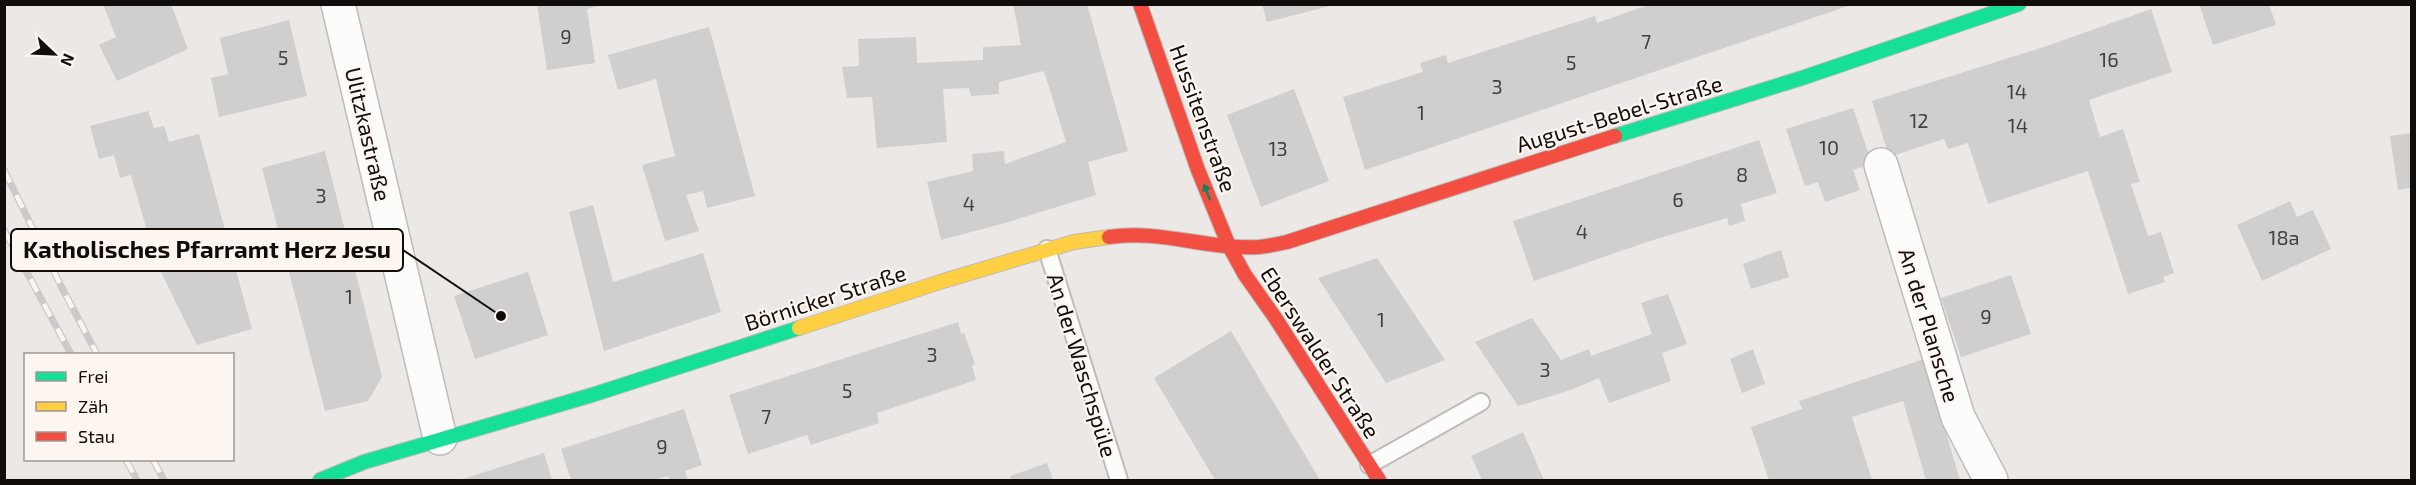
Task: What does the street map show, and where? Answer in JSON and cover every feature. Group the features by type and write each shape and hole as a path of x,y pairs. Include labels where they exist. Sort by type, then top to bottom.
{"main road":[{"name":"Hussitenstraße","path":"1140,4 1198,170 1229,246"},
{"name":"August-Bebel-Straße","path":"1229,246 1260,247 1287,242 1480,178 1802,78 2019,4"},
{"name":"Börnicker Straße","path":"320,480 364,462 440,438 592,395 1074,242 1114,236 1170,237 1229,246"},
{"name":"Eberswalder Straße","path":"1229,246 1245,275 1276,319 1379,480"}],"street":[{"name":"Ulitzkastraße","path":"338,4 440,438"},
{"name":"An der Plansche","path":"1881,165 1958,417 1991,480"}],"lane":[{"name":"An der Waschspüle","path":"1047,249 1119,480"},
{"path":"1369,465 1481,402"}],"building":[{"path":"103,4 171,4 188,49 117,81 99,45 116,37"},
{"path":"537,4 606,4 587,9 595,63 547,70"},
{"path":"1013,4 1087,4 1128,151 1088,162 1096,195 941,240 927,182 973,171 972,154 1004,151 1005,164 1066,142 1044,71 999,82 999,94 971,96 969,88 943,89 947,142 877,148 872,97 847,98 842,67 859,66 858,39 916,37 917,63 983,60 983,47 1021,45"},
{"path":"1262,4 1334,4 1334,5 1267,22"},
{"path":"1651,4 1851,5 1365,170 1343,97 1423,72 1420,63 1446,55 1448,63 1595,16 1597,23"},
{"path":"2199,4 2269,4 2276,25 2213,45"},
{"path":"2151,9 2172,72 2089,100 2100,137 2123,129 2140,182 2131,184 2148,236 2161,232 2174,273 2163,277 2165,282 2128,294 2088,171 1988,204 1968,143 1948,149 1944,139 1889,157 1872,101 2047,46"},
{"path":"289,20 307,96 219,117 211,78 228,74 220,38"},
{"path":"709,27 755,196 707,208 703,191 686,195 699,231 665,241 642,165 675,156 656,79 618,90 608,55"},
{"path":"1294,89 1329,181 1261,207 1227,115"},
{"path":"1853,108 1872,164 1853,170 1860,190 1825,202 1818,182 1805,186 1786,129"},
{"path":"148,111 154,128 164,126 169,142 199,134 252,329 197,345 156,262 131,175 120,178 114,155 99,159 90,126"},
{"path":"2412,133 2412,188 2398,190 2390,136"},
{"path":"1759,140 1777,193 1741,204 1745,221 1729,226 1727,218 1650,241 1534,281 1513,221"},
{"path":"325,151 382,377 368,401 325,411 262,168"},
{"path":"2290,201 2297,217 2313,210 2331,249 2262,281 2237,225"},
{"path":"593,205 613,282 703,253 721,312 604,351 569,212"},
{"path":"1781,250 1789,277 1751,289 1743,264"},
{"path":"1377,258 1445,360 1386,383 1318,278"},
{"path":"528,272 548,335 475,359 454,296"},
{"path":"2011,275 2031,334 1961,357 1941,298"},
{"path":"1668,294 1687,344 1662,353 1671,381 1609,403 1599,378 1571,390 1518,406 1475,342 1532,318 1561,360 1589,349 1591,356 1652,334 1641,303"},
{"path":"958,322 975,364 972,366 976,380 877,413 879,423 811,445 807,435 748,454 729,395"},
{"path":"1231,331 1320,480 1215,480 1154,378"},
{"path":"1753,349 1765,384 1742,393 1730,359"},
{"path":"1924,359 1960,480 1926,480 1903,401 1852,417 1872,480 1769,480 1751,427 1802,409 1799,401"},
{"path":"684,409 702,465 685,471 688,480 670,480 668,476 653,480 571,480 561,449"},
{"path":"1523,432 1544,480 1482,480 1471,456"},
{"path":"544,453 552,480 460,480"},
{"path":"1047,463 1053,480 1011,480 1010,476"}],"railway":[{"path":"4,170 96,353"},
{"path":"4,230 70,353"},
{"path":"127,461 137,480"},
{"path":"154,461 164,480"}],"traffic: fast":[{"path":"1615,136 1802,78 2019,4"},
{"path":"320,480 364,462 592,395 799,328"}],"traffic: slow":[{"path":"799,328 943,281 1074,242 1109,237"}],"traffic: jam":[{"path":"1140,4 1198,170 1229,246 1245,275 1276,319 1379,480"},
{"path":"1109,237 1128,235 1165,237 1240,247 1277,244 1615,136"}],"place":[{"name":"Katholisches Pfarramt Herz Jesu","path":"501,316"}]}
